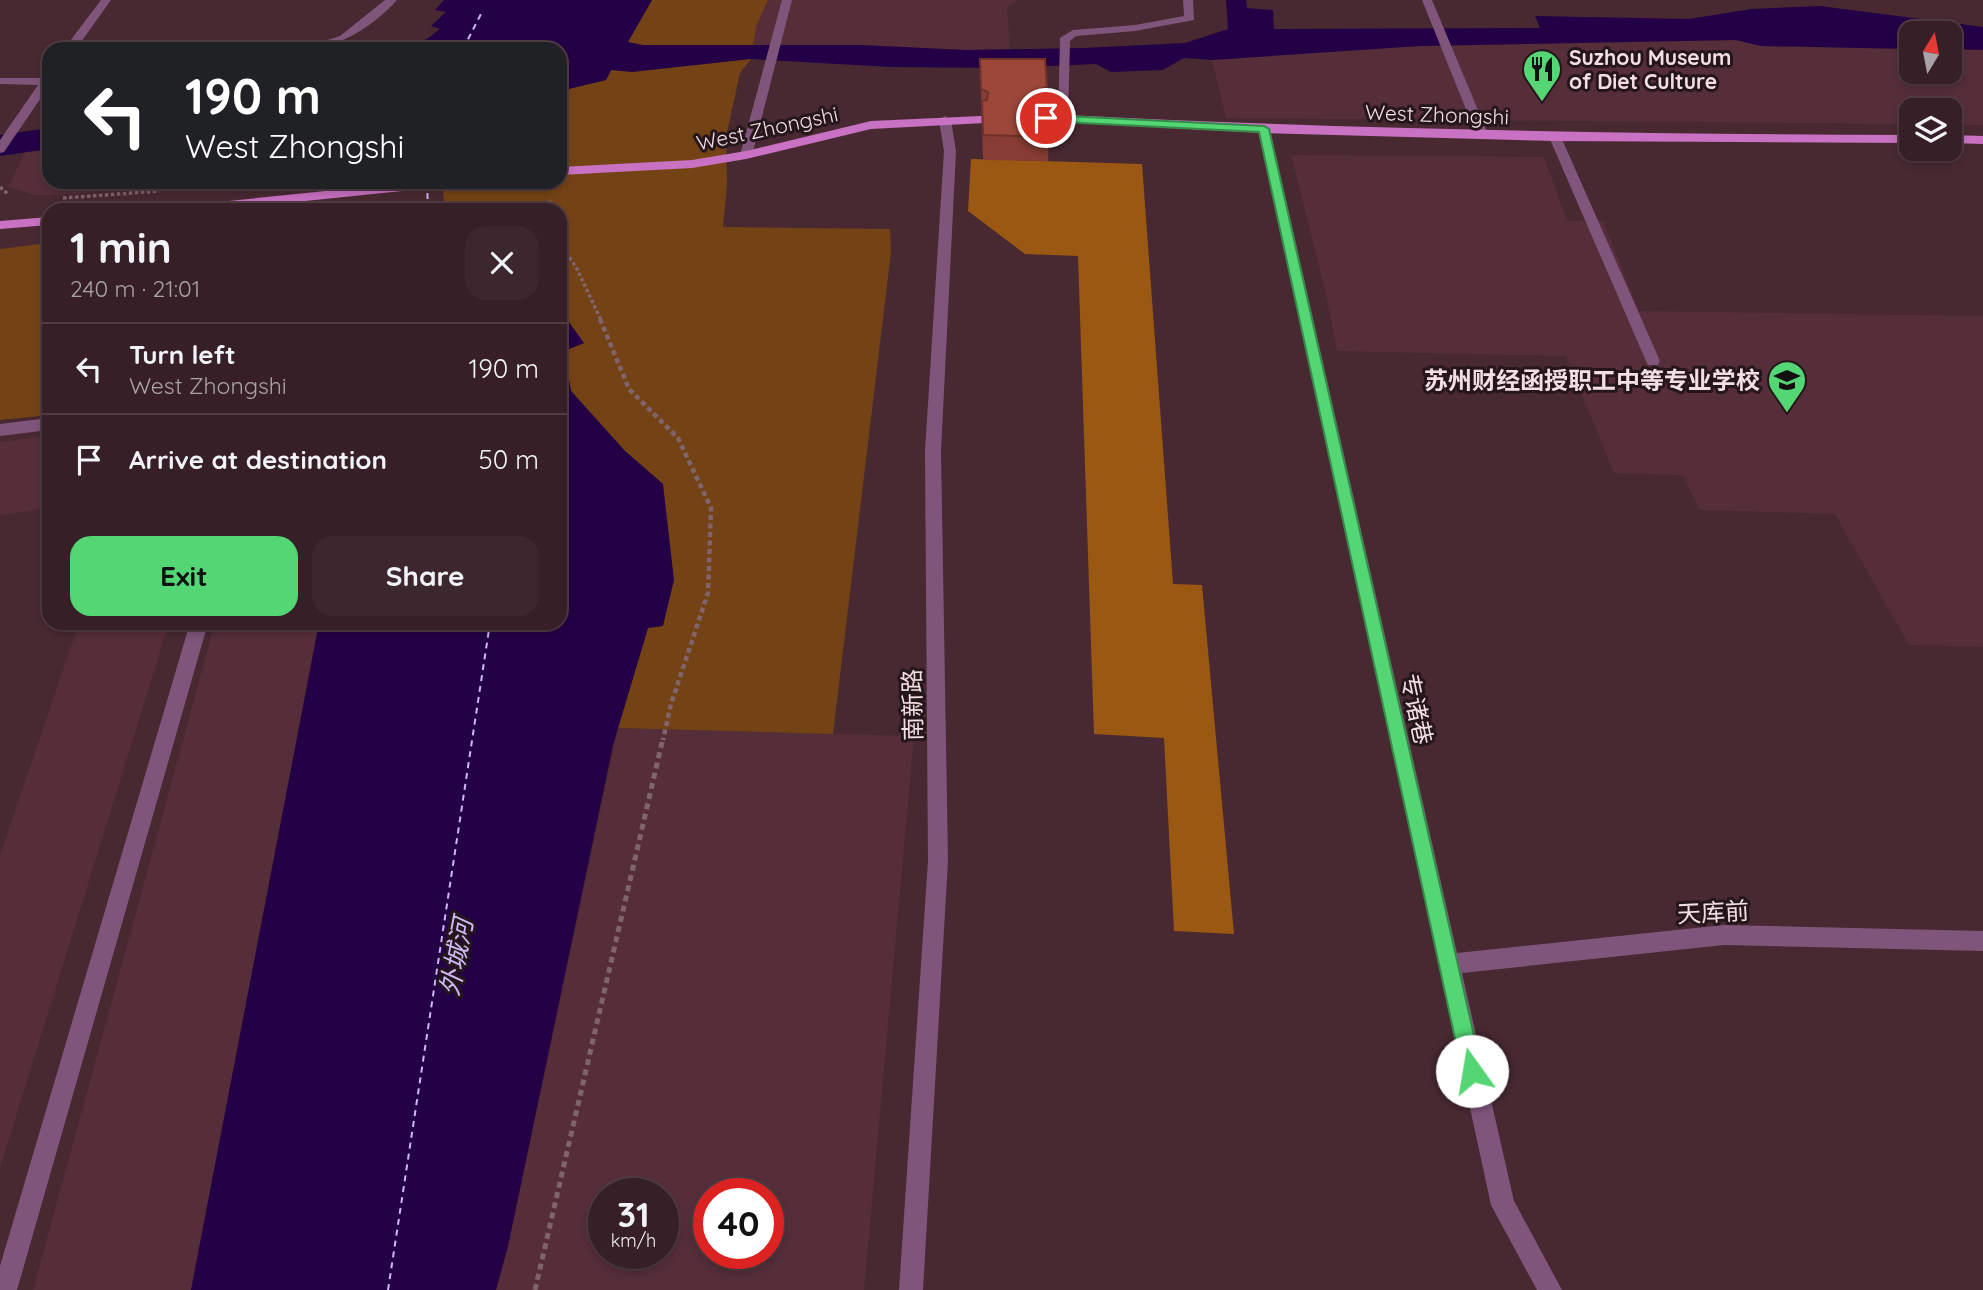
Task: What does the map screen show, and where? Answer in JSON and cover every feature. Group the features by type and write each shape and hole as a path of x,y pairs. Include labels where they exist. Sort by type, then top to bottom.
{"main road":[{"name":"West Zhongshi","path":"1046,118 1264,129 1555,137 1899,139"},
{"name":"West Zhongshi","path":"567,171 684,164 746,155 847,130 894,122 981,120"},
{"path":"1962,139 1983,140"},
{"path":"255,203 389,189"},
{"path":"0,225 42,222"}],"street":[{"path":"75,42 106,0"},
{"path":"330,42 344,38 393,0"},
{"path":"746,155 787,0"},
{"path":"1062,118 1064,40 1073,33 1135,28 1190,18 1188,0"},
{"path":"1429,5 1482,134"},
{"path":"0,81 42,81"},
{"path":"0,149 42,90"},
{"name":"南新路","path":"911,1290 938,861 933,451 950,152 945,120"},
{"name":"专诸巷","path":"1264,129 1503,1205 1550,1290"},
{"path":"1555,137 1653,361"},
{"path":"0,430 42,425"},
{"path":"5,1290 198,630"},
{"name":"天库前","path":"1448,964 1724,935 1983,941"}],"path":[{"path":"0,187 11,198"},
{"path":"50,200 161,191"},
{"path":"550,198 550,203"},
{"path":"535,1290 671,704 708,593 711,508 678,438 629,389 613,346 578,269 567,252"}],"shaded area":[{"path":"652,0 768,0 756,27 751,59 740,73 726,137 727,184 723,227 890,229 891,252 833,734 618,728 648,628 663,484 625,451 571,391 567,350 584,343 567,320 567,203 441,203 439,189 567,189 567,89 606,80"},
{"path":"768,0 1017,0 1007,7 1010,50 965,50 861,45 751,45"},
{"path":"1736,40 1761,46 1899,49 1899,84 1962,84 1962,49 1983,50 1983,125 1962,125 1962,98 1899,98 1899,124 1226,118 1212,60 1420,46"},
{"path":"42,150 42,189 125,189 34,195 8,187 25,152"},
{"name":"苏州财经函授职工中等专业学校","path":"1291,155 1544,157 1567,221 1603,221 1639,311 1983,316 1983,647 1909,645 1835,514 1700,510 1682,475 1614,473 1566,356 1337,351"},
{"path":"971,159 1142,164 1173,584 1202,585 1234,934 1174,931 1164,738 1094,734 1078,256 1025,254 968,211"},
{"path":"42,244 42,416 0,420 0,249"},
{"path":"42,437 42,509 0,515 0,442"},
{"path":"77,630 167,630 0,1168 0,855"},
{"path":"213,630 318,630 191,1290 33,1290"},
{"path":"618,728 914,736 864,1290 496,1290 508,1246"}],"water":[{"path":"444,0 652,0 628,42 643,45 861,45 965,50 1185,43 1228,29 1226,0 1246,0 1247,8 1273,10 1274,29 1540,28 1535,16 1689,19 1751,9 1820,6 1936,21 1899,21 1899,49 1761,46 1736,40 1420,46 1212,60 1184,58 1163,70 1111,72 1096,64 1003,68 891,67 751,59 632,72 611,70 606,80 567,89 567,42 418,42 440,29 431,26 446,12 435,10"},
{"path":"1962,24 1983,27 1983,50 1962,49"},
{"path":"42,129 42,150 0,156 0,135"},
{"path":"567,320 584,343 567,350"},
{"name":"外城河","path":"567,368 571,391 625,451 663,484 674,580 663,626 648,628 613,745 508,1246 496,1290 191,1290 318,630 567,630"}],"pier":[{"path":"344,189 443,189 444,201 421,203 343,203"}],"building":[{"path":"980,59 1045,59 1047,87 1041,89 1040,96 1047,99 1049,137 983,135 982,101 987,100 988,92 981,89"}],"ferry route":[{"path":"467,42 481,14"},
{"path":"427,189 428,203"},
{"path":"388,1290 489,630"}],"place":[{"name":"Suzhou Museum of Diet Culture","path":"1542,103"},
{"name":"苏州财经函授职工中等专业学校","path":"1787,414"}],"route":[{"path":"1046,118 1264,129 1472,1071"}]}
